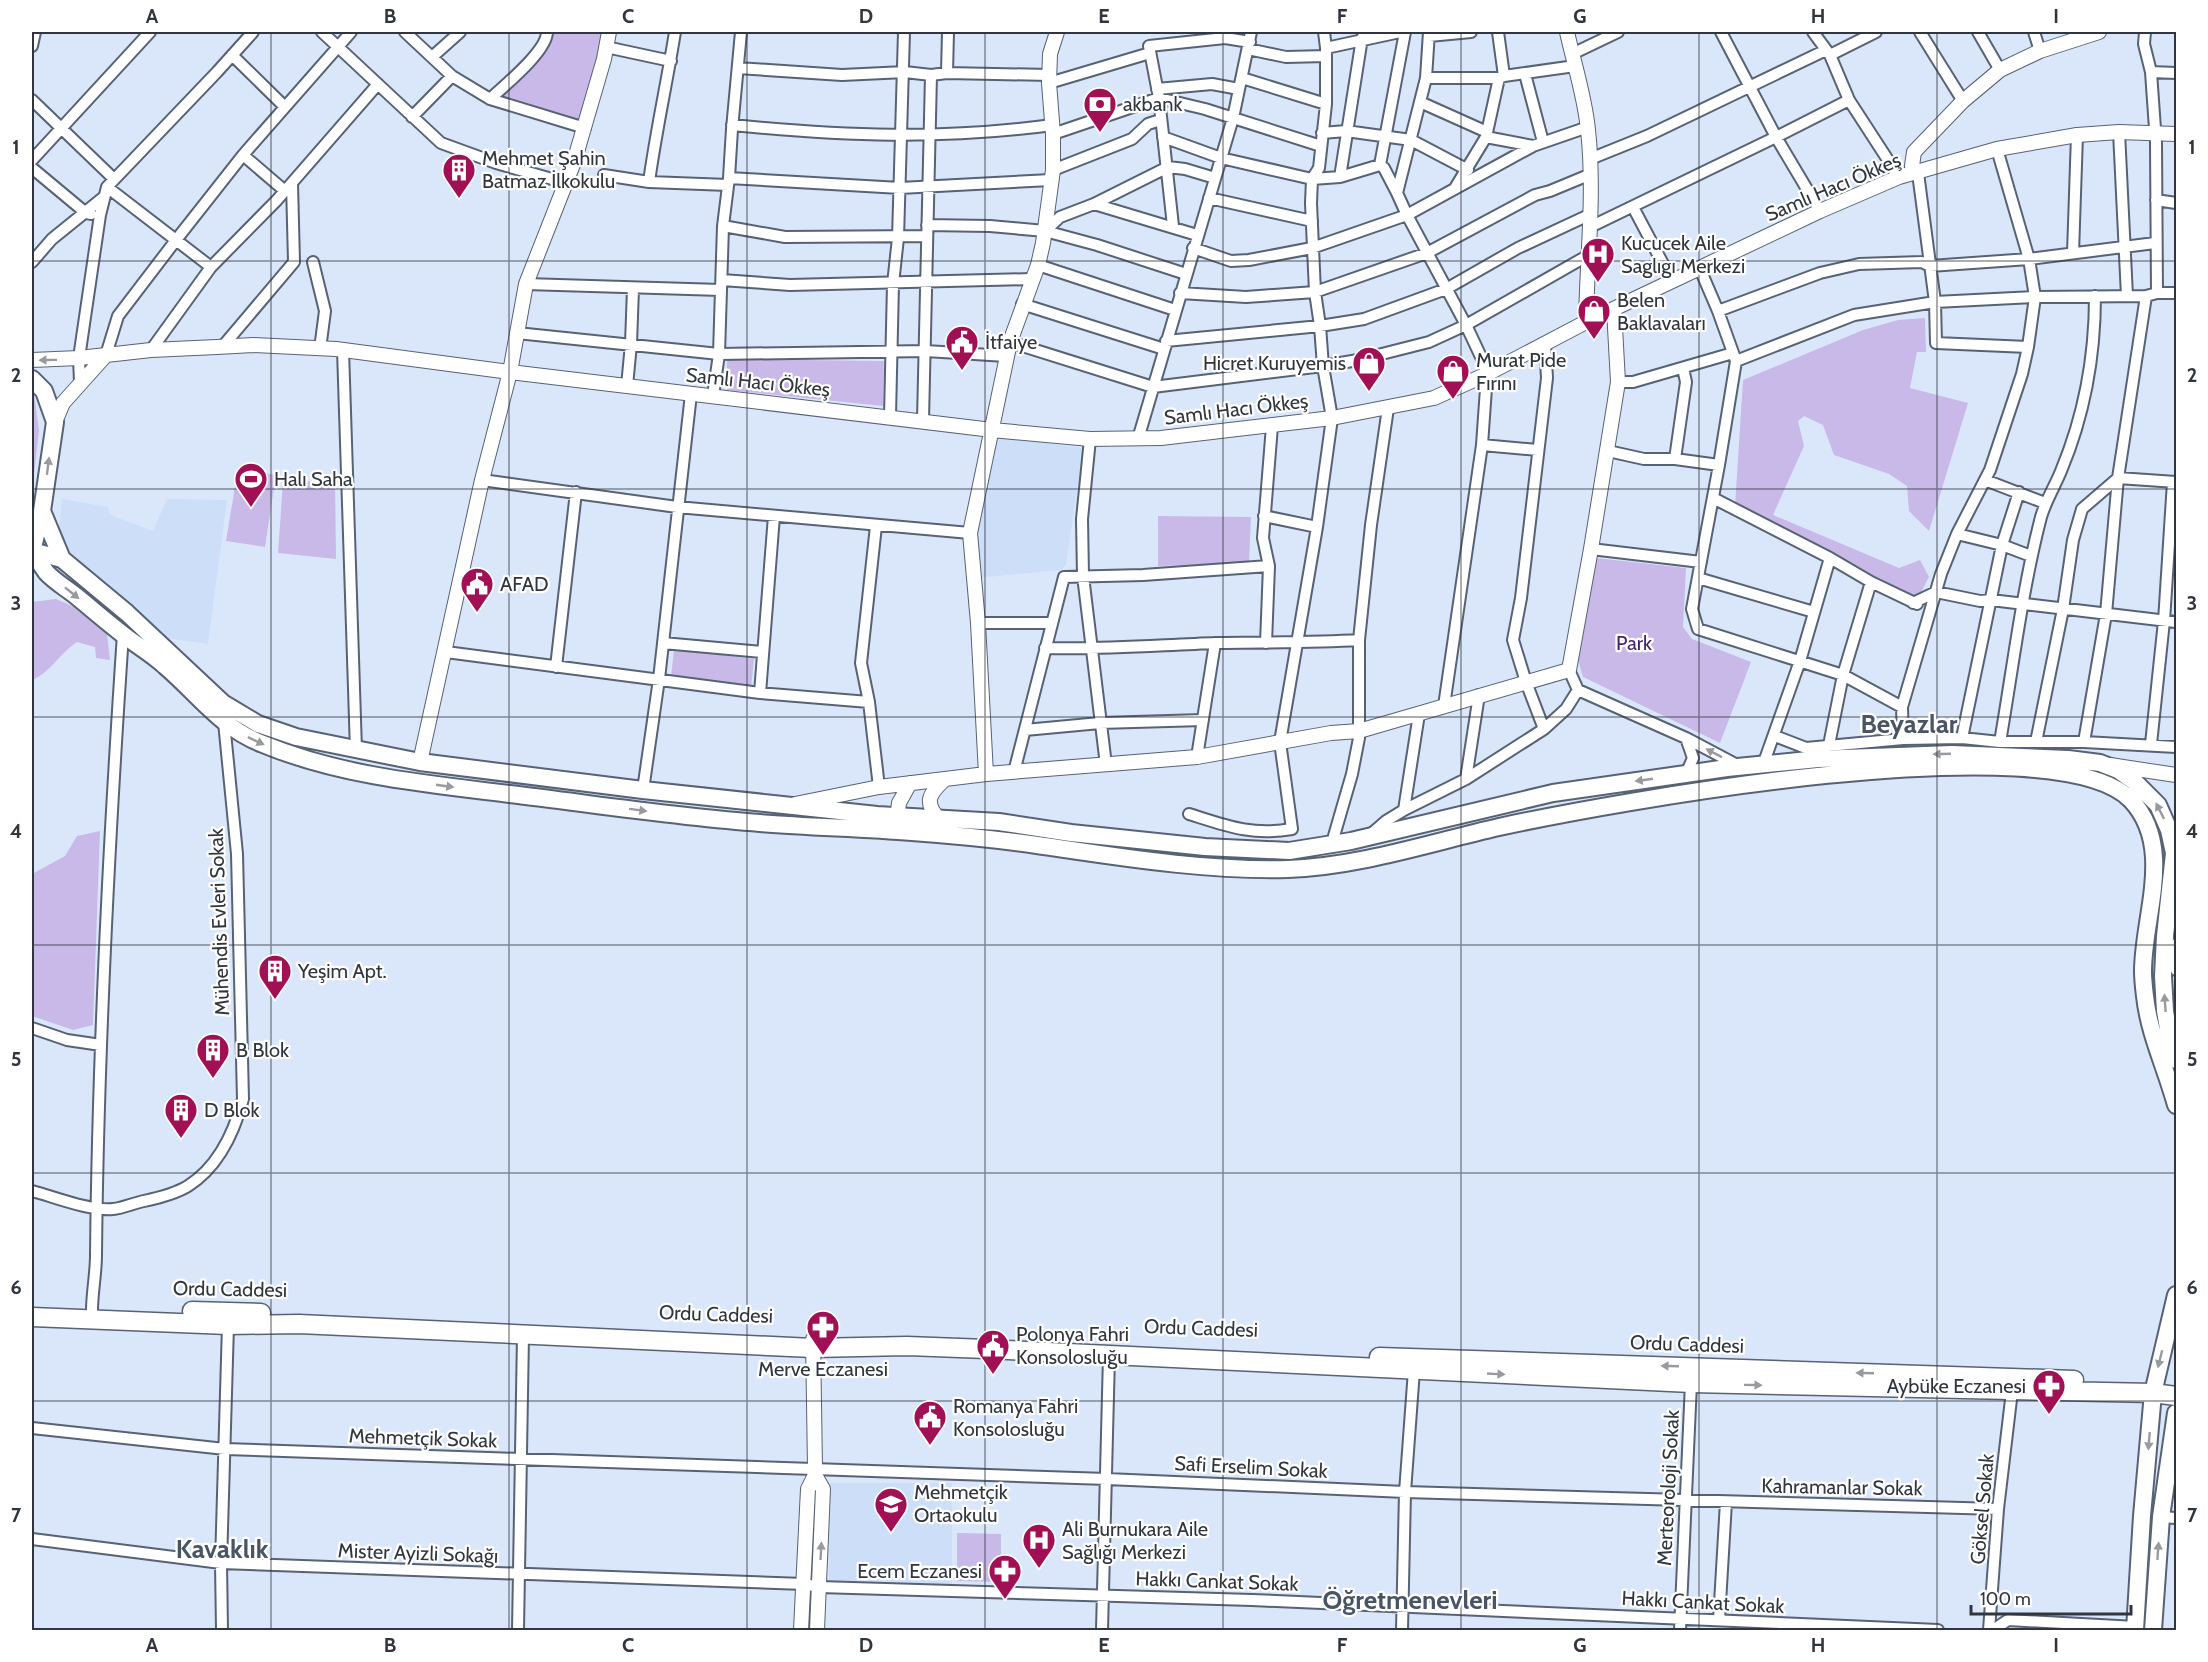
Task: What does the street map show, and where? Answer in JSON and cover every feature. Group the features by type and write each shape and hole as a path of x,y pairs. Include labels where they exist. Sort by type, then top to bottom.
{"main road":[{"path":"32,379 44,391 55,422 32,552 46,572 164,664 211,712 236,731 292,755 370,774 476,790 754,823 896,824 939,819 999,822 1071,833 1205,847 1289,851 1367,838 1553,794 1742,767 1818,759 1952,754 2068,759 2100,763 2118,770 2135,782 2158,805 2175,850 2164,936 2163,976 2165,1011 2176,1060"},
{"path":"37,516 62,559 135,620 223,704 258,724 296,737 420,762 786,806 1130,859 1221,867 1290,869 1353,862 1406,852 1495,828 1739,784 1896,770 1977,767 2054,770 2106,783 2129,798 2141,815 2150,835 2154,854 2154,874 2142,968 2146,1006 2155,1045 2176,1105"},
{"path":"32,552 62,559"},
{"path":"2136,1629 2142,1516 2153,1388 2176,1295"},
{"name":"Ordu Caddesi","path":"32,1307 228,1325 299,1324 523,1335 907,1346 1691,1383 2013,1391 2153,1388"},
{"name":"Ordu Caddesi","path":"32,1317 92,1314 294,1313 813,1344 951,1340 2153,1388"},
{"path":"2153,1388 2176,1384"},
{"path":"2153,1388 2176,1396"},
{"path":"2153,1630 2169,1517 2176,1413"}],"street":[{"path":"32,46 35,32"},
{"path":"32,160 150,32"},
{"path":"32,262 52,239 86,213 253,32"},
{"path":"322,32 441,143 496,163 567,183"},
{"path":"55,422 63,403 106,355 118,316 243,155 351,32"},
{"path":"405,32 452,76 490,99 585,128"},
{"path":"432,57 460,32"},
{"path":"490,99 541,49 547,32"},
{"path":"420,762 483,480 510,372 526,284 567,183 585,128 609,32"},
{"path":"649,182 655,136 675,32"},
{"path":"713,396 719,354 723,226 729,182 741,32"},
{"path":"890,416 893,284 898,238 900,136 905,72 904,32"},
{"path":"946,74 948,32"},
{"path":"986,774 978,623 970,533 1006,356 1022,304 1038,265 1045,231 1052,175 1050,54 1056,32"},
{"path":"1190,814 1250,831 1270,833 1292,830 1280,742 1317,527 1332,418 1323,366 1315,292 1311,221 1312,179 1319,168 1326,104 1324,32"},
{"path":"1173,226 1168,167 1149,46 1225,38 1250,41 1286,57 1326,52 1362,38 1400,32"},
{"path":"1380,165 1405,32"},
{"path":"1397,193 1426,78 1429,34 1471,32"},
{"path":"1453,191 1486,135 1502,77 1498,32"},
{"path":"1567,32 1588,127 1591,174 1586,322"},
{"path":"1426,78 1502,77 1525,74 1573,60 1618,32"},
{"path":"1721,32 1776,138 1820,211"},
{"path":"1813,32 1828,53 1849,100 1899,177"},
{"path":"1590,159 1647,136 1876,32"},
{"path":"1920,32 1964,101"},
{"path":"1978,32 2000,70"},
{"path":"2034,32 2040,51"},
{"path":"2028,347 1936,343 1935,302 1918,173 1912,166 1914,152 1964,101 2000,70 2040,51 2099,32"},
{"path":"2084,742 2106,614 2118,478 2151,294 2155,243 2155,133 2151,72 2144,44 2145,32"},
{"path":"1340,177 1362,38"},
{"path":"1138,439 1233,118 1250,41"},
{"path":"606,47 671,61"},
{"path":"738,68 842,75 905,72 1049,79 1150,53"},
{"path":"232,55 285,107"},
{"path":"2151,72 2176,73"},
{"path":"1525,74 1538,144"},
{"path":"923,420 931,75"},
{"path":"412,117 452,76"},
{"path":"732,125 821,133 900,136 1053,129 1158,93 1212,84 1241,83 1326,104"},
{"path":"151,350 211,267 288,187 378,84"},
{"path":"1158,93 1321,146"},
{"path":"32,100 61,127 108,188 211,267"},
{"path":"1022,304 1165,345 1364,319 1446,290 1518,248 1633,207 1849,100"},
{"path":"1419,102 1486,135 1538,144"},
{"path":"604,175 649,182 729,182 900,188 1052,175 1132,139 1148,124 1160,120"},
{"path":"1193,248 1218,257 1239,261 1312,248 1407,215 1538,144 1588,127"},
{"path":"1322,134 1346,131 1411,140 1467,170"},
{"path":"2119,132 2127,296"},
{"name":"Samlı Hacı Ökkeş","path":"32,360 78,358 151,350 253,345 343,350 992,430 1090,439 1138,439 1272,426 1332,418 1434,398 1487,374 1586,322 1672,281 1820,211 1899,177 1997,149 2077,135 2119,132 2176,134"},
{"path":"2073,253 2077,135"},
{"path":"1163,137 1221,158 1312,179 1340,177 1380,165"},
{"path":"1903,739 1902,707 1929,610 1957,534 1985,480 2018,384 2028,347 2035,297 2029,259 1997,149"},
{"path":"243,155 288,187"},
{"path":"1380,165 1384,168 1466,325 1487,374 1482,445 1444,706"},
{"path":"1045,231 1060,217 1094,204 1168,167 1185,169 1215,178"},
{"path":"32,168 86,213 100,215"},
{"path":"1180,293 1246,297 1315,292 1427,253 1535,195 1591,174"},
{"path":"223,346 294,262 288,187"},
{"path":"80,382 78,358 100,215 108,188"},
{"path":"1209,198 1311,221"},
{"path":"2156,200 2176,203"},
{"path":"1094,204 1197,235"},
{"path":"1633,207 1672,281"},
{"path":"723,226 785,237 898,238 927,231 990,226 1045,231 1186,274"},
{"path":"1718,311 1820,273 1859,264 1922,262 1930,266 2029,259 2155,243"},
{"path":"1010,342 1153,387 1323,366 1358,360 1429,342 1466,325 1587,256"},
{"path":"313,262 326,311 320,349"},
{"path":"1038,265 1175,310"},
{"path":"1700,269 1734,357 1719,465 1692,609 1698,629 1843,675 1902,707"},
{"path":"526,284 633,288 893,284 1032,279"},
{"path":"627,386 633,288"},
{"path":"1618,382 1633,382 1734,357 1854,315 1935,302 2176,293"},
{"path":"2000,742 2031,556 2045,502 2061,472 2076,430 2086,389 2095,332 2095,296"},
{"path":"1614,309 1618,382 1569,670 1578,690 1686,738 1742,767"},
{"path":"517,333 719,354 926,351 1006,356"},
{"path":"1544,729 1513,640 1521,598 1547,378 1545,344"},
{"path":"343,350 356,750"},
{"path":"1675,459 1686,382 1683,368"},
{"path":"643,790 659,679 691,394"},
{"path":"1333,844 1352,774 1359,731 1359,640 1371,525 1388,408"},
{"path":"1266,643 1269,566 1263,538 1272,426"},
{"path":"1090,439 1082,519 1083,576 1106,765"},
{"path":"1482,445 1538,450"},
{"path":"1608,451 1644,459 1675,459 1719,465"},
{"path":"2036,742 2073,540 2082,509 2118,478 2175,482 2151,744"},
{"path":"483,480 677,507 970,533"},
{"path":"1985,480 2045,502"},
{"path":"556,666 576,492"},
{"path":"1962,738 2002,545 2019,492"},
{"path":"1713,498 1830,558 1870,582 1929,610"},
{"path":"760,693 774,516"},
{"path":"1264,516 1317,527"},
{"path":"876,526 861,663 869,702 879,787"},
{"path":"1957,534 2002,545 2031,556"},
{"path":"1591,549 1701,562"},
{"path":"1763,765 1800,661 1830,558"},
{"path":"1014,772 1064,577 1143,575 1269,566"},
{"path":"1698,578 1814,612"},
{"path":"1828,745 1843,675 1870,582"},
{"path":"1913,603 1936,592 1980,601 1991,600 2176,622"},
{"path":"978,623 1051,623"},
{"path":"92,1314 96,1258 95,1207 101,1045 123,634"},
{"path":"1045,648 1091,650 1215,643 1297,644 1359,640"},
{"path":"663,643 762,652"},
{"path":"1197,757 1215,643"},
{"path":"446,652 760,693 869,702"},
{"path":"786,806 879,787 986,774 1197,757 1331,733 1359,731 1569,670"},
{"path":"1367,838 1386,821 1466,779 1544,729 1566,709 1578,690"},
{"path":"1466,779 1479,695"},
{"path":"1404,810 1419,714"},
{"path":"1025,730 1100,723 1203,720"},
{"name":"Mühendis Evleri Sokak","path":"32,1191 112,1209 160,1197 186,1187 208,1170 227,1143 239,1115 243,1099 237,854 224,722"},
{"path":"1775,736 1806,748 1903,739 1962,738 2000,742 2084,742 2176,747"},
{"path":"1686,738 1693,758 1686,774"},
{"path":"2100,763 2176,775"},
{"path":"939,819 934,814 930,798 933,791 944,780"},
{"path":"896,824 899,803 910,783"},
{"path":"2176,946 2176,970"},
{"path":"32,1028 67,1040 101,1045"},
{"path":"222,1630 221,1563 228,1325"},
{"path":"518,1630 523,1335"},
{"path":"801,1630 808,1489 815,1472 813,1344"},
{"path":"1102,1630 1109,1356"},
{"path":"1402,1630 1405,1492 1414,1371"},
{"name":"Merteoroloji Sokak","path":"1680,1630 1691,1383"},
{"name":"Göksel Sokak","path":"1991,1630 1998,1509 2013,1391"},
{"name":"Mehmetçik Sokak","path":"32,1428 225,1449 815,1472"},
{"path":"815,1472 823,1489 817,1630"},
{"name":"Safi Erselim Sokak","path":"815,1472 1107,1479 1686,1501"},
{"name":"Kahramanlar Sokak","path":"1686,1501 1998,1509"},
{"path":"1719,1620 1726,1502"},
{"name":"Mister Ayizli Sokağı","path":"32,1539 221,1563 804,1584 819,1587"},
{"name":"Hakkı Cankat Sokak","path":"819,1587 1103,1595 1938,1630"},
{"path":"1991,1630 2008,1620 2136,1629"}],"shaded area":[{"path":"996,437 1083,448 1066,565 1060,570 978,578 977,536"},
{"path":"62,499 108,507 110,515 153,531 167,499 227,500 208,644 151,636 56,556"},
{"name":"Mehmetçik Ortaokulu","path":"829,1483 952,1483 952,1585 829,1583"}],"green space":[{"path":"551,32 604,32 581,124 500,100 545,50 550,41"},
{"path":"1925,318 1926,352 1917,352 1910,388 1968,403 1929,531 1909,511 1907,486 1889,474 1834,455 1823,425 1804,416 1798,421 1804,446 1773,515 1899,568 1920,560 1929,577 1918,598 1735,506 1743,380 1863,330 1898,320"},
{"path":"727,359 884,361 883,406 727,390"},
{"path":"32,391 39,431 32,492"},
{"name":"Halı Saha","path":"238,469 276,475 265,547 226,541"},
{"path":"335,481 336,559 278,553 283,482"},
{"path":"1158,516 1251,517 1249,563 1158,566"},
{"name":"Park","path":"1596,558 1686,568 1683,627 1692,639 1751,662 1720,743 1583,677 1578,660"},
{"path":"56,599 77,608 107,634 110,660 96,658 95,647 77,642 44,673 32,680 32,602"},
{"path":"674,649 754,659 751,688 671,678"},
{"path":"100,831 93,1025 73,1030 32,1016 32,874 65,856 77,836"},
{"path":"957,1533 1001,1534 1001,1582 957,1581"}],"place":[{"name":"akbank","path":"1100,133"},
{"name":"Mehmet Şahin Batmaz İlkokulu","path":"459,199"},
{"name":"Kucucek Aile Saglıgı Merkezi","path":"1598,283"},
{"name":"Belen Baklavaları","path":"1594,340"},
{"name":"İtfaiye","path":"962,371"},
{"name":"Hicret Kuruyemis","path":"1369,392"},
{"name":"Murat Pide Fırını","path":"1453,400"},
{"name":"Halı Saha","path":"251,508"},
{"name":"AFAD","path":"477,613"},
{"name":"Yeşim Apt.","path":"275,1000"},
{"name":"B Blok","path":"213,1079"},
{"name":"D Blok","path":"181,1139"},
{"name":"Merve Eczanesi","path":"823,1356"},
{"name":"Polonya Fahri Konsolosluğu","path":"993,1375"},
{"name":"Aybüke Eczanesi","path":"2049,1415"},
{"name":"Romanya Fahri Konsolosluğu","path":"930,1446"},
{"name":"Mehmetçik Ortaokulu","path":"891,1533"},
{"name":"Ali Burnukara Aile Sağlığı Merkezi","path":"1039,1569"},
{"name":"Ecem Eczanesi","path":"1005,1600"}],"district":[{"name":"Beyazlar","path":"1909,724"},
{"name":"Kavaklık","path":"222,1549"},
{"name":"Öğretmenevleri","path":"1410,1600"}]}
